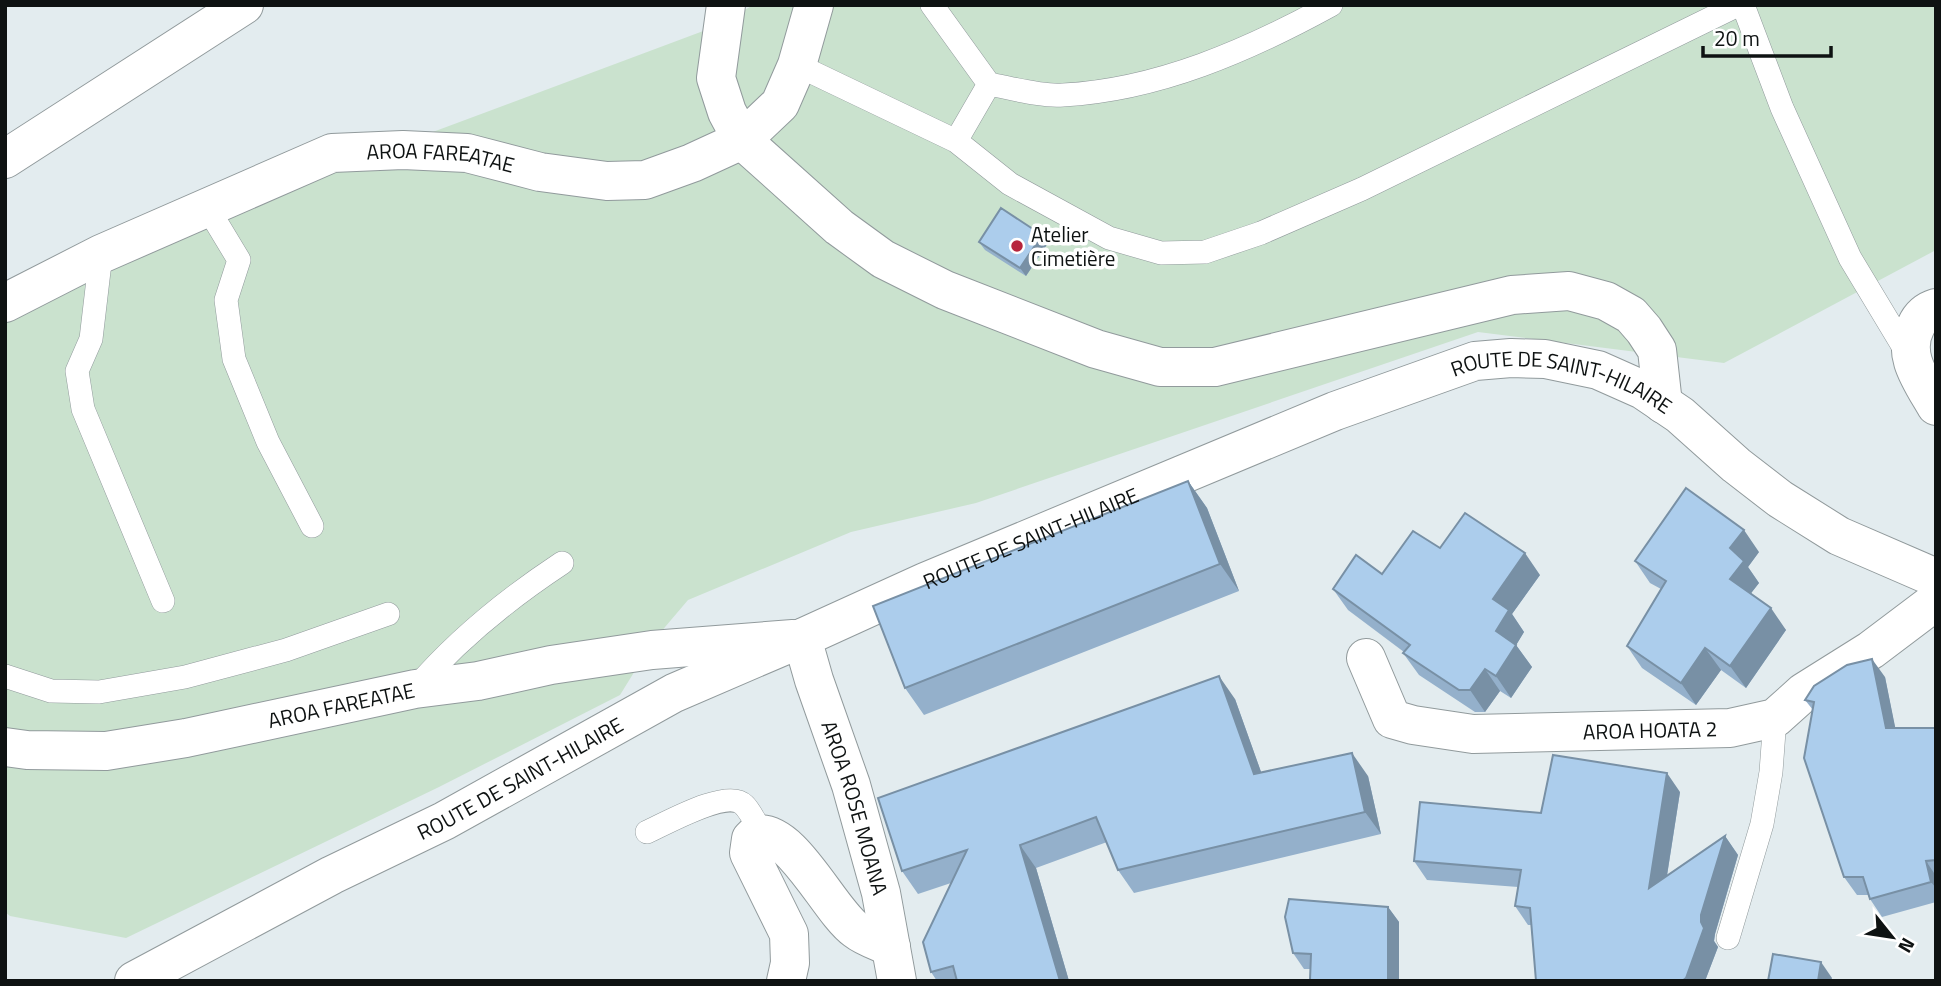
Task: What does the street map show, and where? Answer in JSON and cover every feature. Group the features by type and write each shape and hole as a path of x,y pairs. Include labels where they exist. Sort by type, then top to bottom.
{"street":[{"path":"5,159 244,5"},
{"path":"726,5 716,78 727,112 742,140 839,227 883,259 945,290 1096,349 1160,366 1215,367 1512,295 1569,292 1606,301 1631,315 1644,330 1657,349 1662,404"},
{"name":"AROA FAREATAE","path":"5,303 101,254 332,153 403,150 467,153 540,172 607,181 645,180 692,163 742,140 780,104 797,65 814,5"},
{"path":"1936,308 1928,311 1919,320 1909,338 1910,358 1936,405"},
{"name":"ROUTE DE SAINT-HILAIRE","path":"134,981 332,875 444,821 674,693 925,582 1335,411 1475,361 1545,359 1598,370 1643,390 1680,415 1736,465 1780,499 1839,536 1936,578"},
{"name":"AROA HOATA 2","path":"1366,657 1392,719 1425,727 1473,734 1730,728 1775,718 1804,692 1871,649 1936,601"},
{"name":"AROA FAREATAE","path":"5,747 27,750 106,751 186,738 415,689 478,681 618,654 802,638"},
{"name":"AROA ROSE MOANA","path":"802,638 851,785 881,893 894,964"},
{"path":"786,981 790,964 789,934 749,853 751,839 762,833 769,834 792,851 834,907 855,930 894,964"}],"lane":[{"path":"932,5 989,84 1061,96 1123,87 1200,67 1285,30 1331,5"},
{"path":"797,65 956,141 1010,184 1109,238 1161,253 1205,252 1261,233 1362,189 1740,5 1782,108 1850,258 1910,358"},
{"path":"956,141 989,84"},
{"path":"206,206 239,260 226,300 234,359 268,442 312,526"},
{"path":"101,254 91,339 77,371 83,408 163,601"},
{"path":"415,689 438,662 539,578 562,563"},
{"path":"5,676 51,691 99,692 185,677 286,650 388,614"},
{"path":"1728,937 1762,824 1771,772 1775,718"},
{"path":"646,832 716,801 734,800 743,803 762,833"}],"green space":[{"path":"753,5 1936,5 1936,250 1724,363 1478,332 976,503 851,532 688,600 654,640 620,695 439,787 126,938 10,916 5,912 5,321 228,200 414,139 722,24"}],"building":[{"name":"Atelier Cimetière","path":"1001,208 1042,235 1020,268 979,242"},
{"path":"1188,481 1220,564 905,688 873,606"},
{"path":"1686,488 1744,530 1730,548 1744,561 1730,579 1771,608 1730,666 1705,648 1681,683 1627,646 1666,581 1635,561"},
{"path":"1465,513 1525,553 1493,599 1509,610 1496,631 1516,645 1496,676 1485,669 1470,690 1459,690 1403,653 1410,645 1333,589 1356,555 1382,574 1413,531 1440,548"},
{"path":"1872,659 1886,728 1936,728 1936,860 1926,861 1931,882 1870,899 1863,877 1844,877 1804,758 1814,702 1805,700 1814,686 1847,665"},
{"path":"1219,676 1254,774 1352,753 1365,812 1118,870 1096,817 1020,845 1060,981 957,981 953,966 931,972 923,942 967,850 902,871 878,798"},
{"path":"1553,755 1667,773 1649,888 1725,836 1701,915 1704,928 1686,978 1682,981 1536,981 1530,908 1515,906 1521,870 1414,861 1420,802 1541,813"},
{"path":"1289,899 1388,907 1388,980 1310,980 1311,954 1293,953 1285,917"},
{"path":"1773,954 1821,962 1818,981 1768,981"}],"place":[{"name":"Atelier Cimetière","path":"1017,246"}]}
